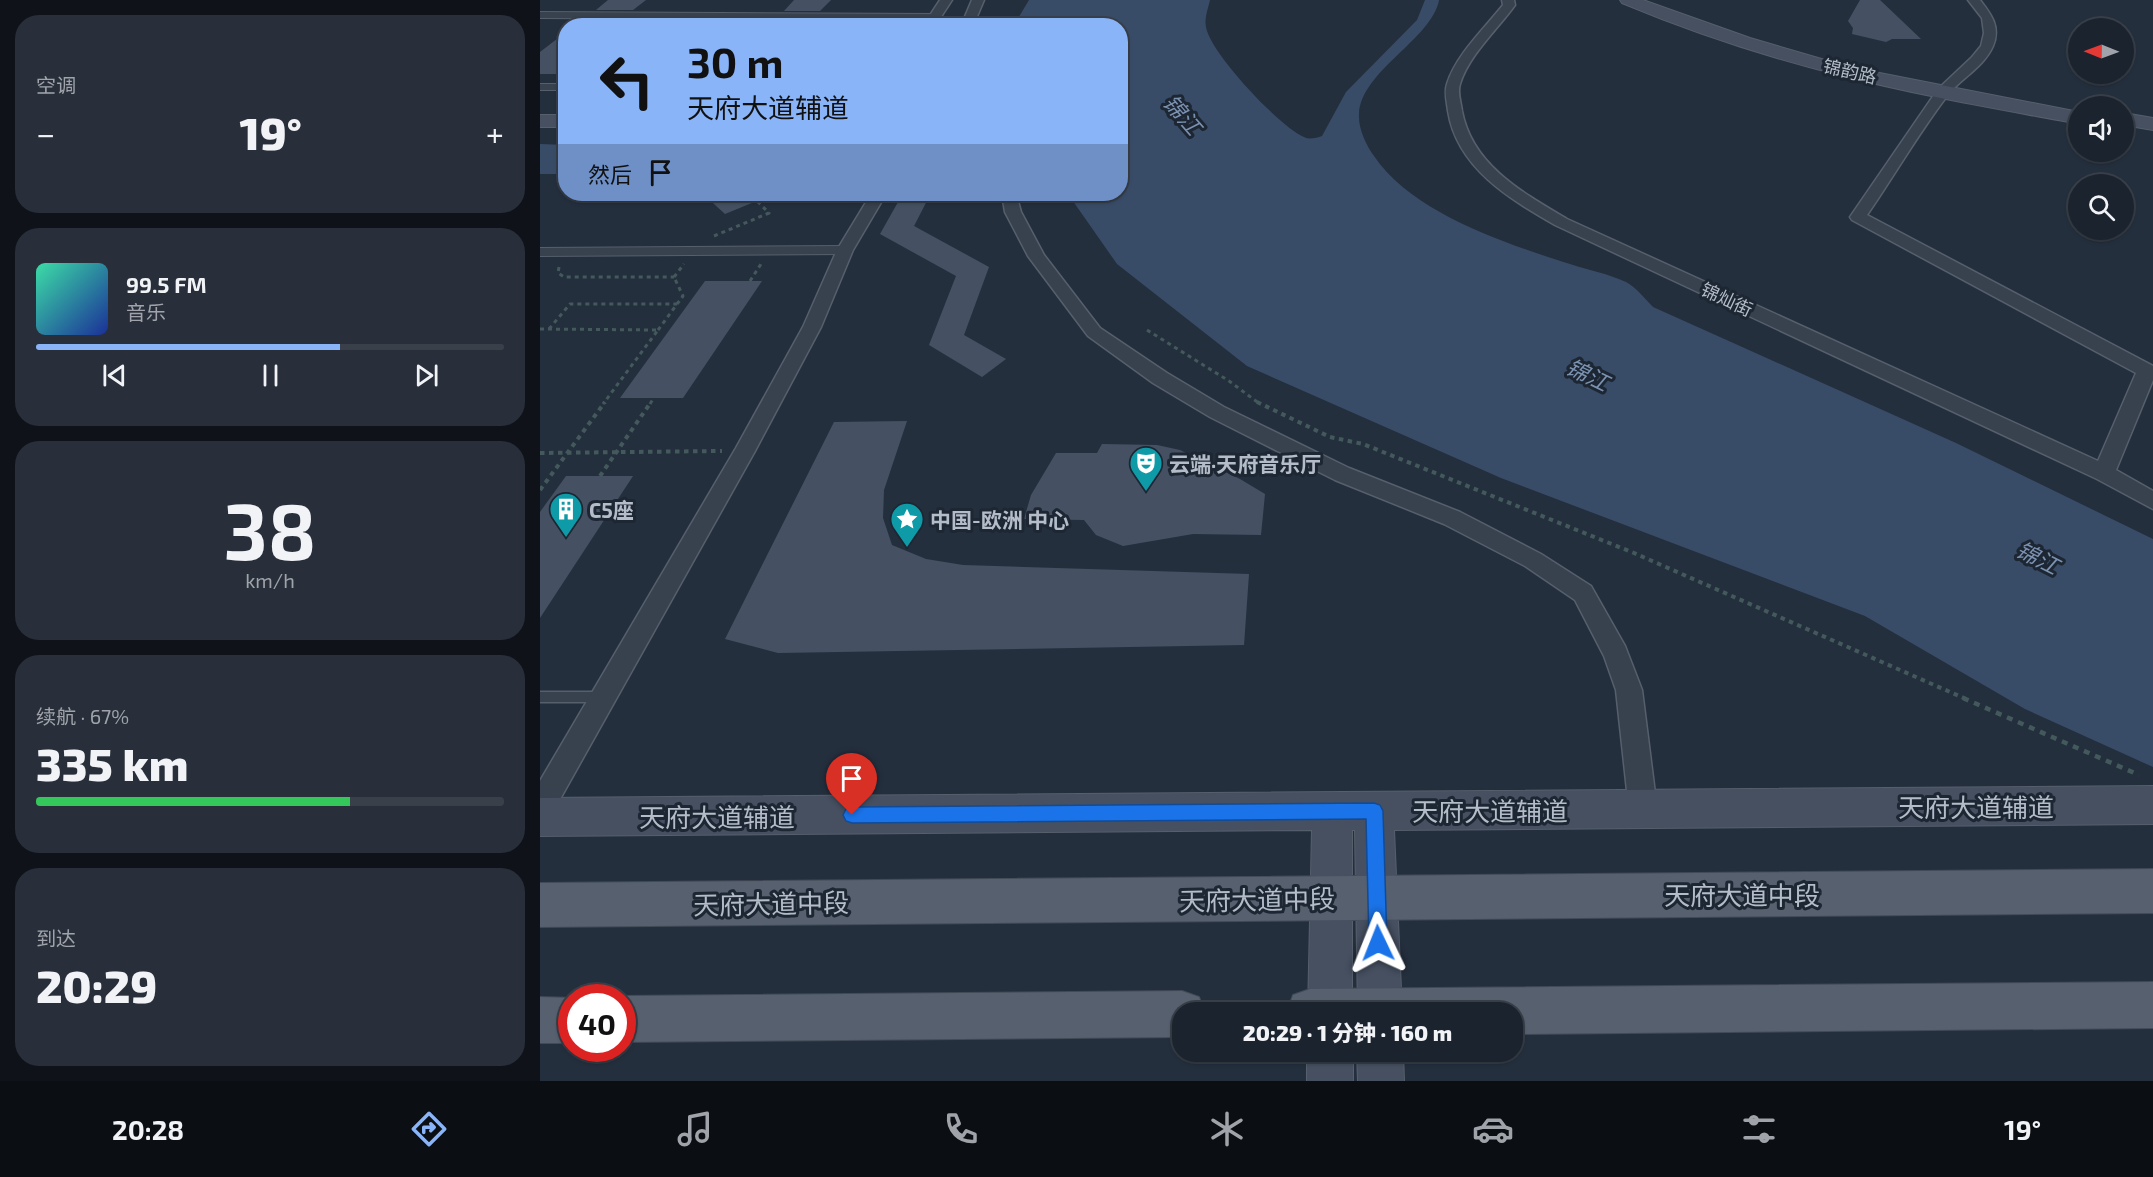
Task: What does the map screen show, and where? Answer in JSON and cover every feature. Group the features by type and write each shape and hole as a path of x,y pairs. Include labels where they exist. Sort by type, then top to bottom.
{"main road":[{"name":"天府大道中段","path":"540,905 2153,891"},
{"path":"1523,1011 2153,1005"},
{"path":"636,1019 1172,1014"},
{"path":"540,1020 558,1020"}],"street":[{"path":"934,18 946,0"},
{"path":"970,18 978,0"},
{"name":"锦灿街","path":"1508,0 1509,5 1452,85 1454,111 1460,133 1471,152 1498,181 1561,222 2104,473 2153,501"},
{"name":"锦韵路","path":"1628,0 1743,43 1817,64 2068,108"},
{"name":"锦韵路","path":"1648,0 1734,31 1810,53 2068,116"},
{"path":"1974,0 1988,18 1990,33 1987,46 1977,60 1947,88 1858,217 2147,372 2104,473"},
{"path":"540,121 558,121"},
{"path":"2134,121 2153,124"},
{"path":"2134,129 2153,132"},
{"path":"540,807 746,451 812,327 845,250 874,201"},
{"path":"1011,201 1013,212 1036,256 1094,332 1217,412 1342,474 1452,518 1533,560 1583,593 1616,654 1629,690 1643,809"},
{"name":"天府大道辅道","path":"540,817 1643,809 2149,795"},
{"path":"1330,1002 1332,811"},
{"path":"1374,811 1380,1002"},
{"path":"1330,1062 1330,1081"},
{"path":"1380,1062 1381,1081"}],"lane":[{"path":"540,15 736,18"},
{"path":"540,87 558,87"},
{"path":"540,252 845,250"},
{"path":"540,697 604,697"}],"path":[{"path":"699,252 712,237 769,213 757,201"},
{"path":"540,490 683,296 674,277 559,275 557,270 572,252"},
{"path":"750,281 760,266"},
{"path":"549,329 570,304 677,304"},
{"path":"540,329 658,330"},
{"path":"1147,330 1229,381 1254,401 1330,437 1363,444 1634,553 2149,795"},
{"path":"600,476 653,399"},
{"path":"540,453 746,451"}],"water":[{"name":"锦江","path":"1029,0 1210,0 1206,27 1210,39 1232,71 1279,119 1304,137 1311,139 1322,136 1346,92 1417,20 1425,0 1439,0 1434,14 1424,28 1371,84 1363,98 1359,114 1363,136 1368,147 1391,176 1412,194 1436,210 1490,236 1626,282 1653,307 1956,443 2153,539 2153,767 2025,709 1865,616 1501,478 1247,366 1117,264 1073,201 1128,201 1128,18 1018,18"},
{"path":"540,144 558,145 558,174 540,174"}],"building":[{"path":"608,0 646,0 633,10 596,10"},
{"path":"794,0 831,0 820,11 784,11"},
{"path":"1860,0 1880,0 1921,39 1892,39 1886,42 1852,34 1853,28 1848,21"},
{"path":"558,38 558,74 540,74 540,52"},
{"path":"711,201 757,201 725,214"},
{"path":"899,201 927,201 914,226 989,267 964,335 1006,359 982,377 929,345 956,276 880,234"},
{"path":"705,281 762,281 683,398 620,398"},
{"path":"907,421 884,490 883,518 892,545 926,559 963,565 1249,574 1244,645 778,653 725,639 834,422"},
{"name":"云端·天府音乐厅","path":"1102,444 1157,445 1180,450 1240,479 1265,494 1261,535 1193,534 1123,546 1096,535 1084,520 1024,519 1031,495 1056,453 1097,453"},
{"name":"C5座","path":"566,476 633,476 540,618 540,512"}],"place":[{"name":"云端·天府音乐厅","path":"1146,492"},
{"name":"C5座","path":"566,538"},
{"name":"中国-欧洲 中心","path":"907,548"}],"route":[{"path":"852,815 1374,811 1378,943"}]}
